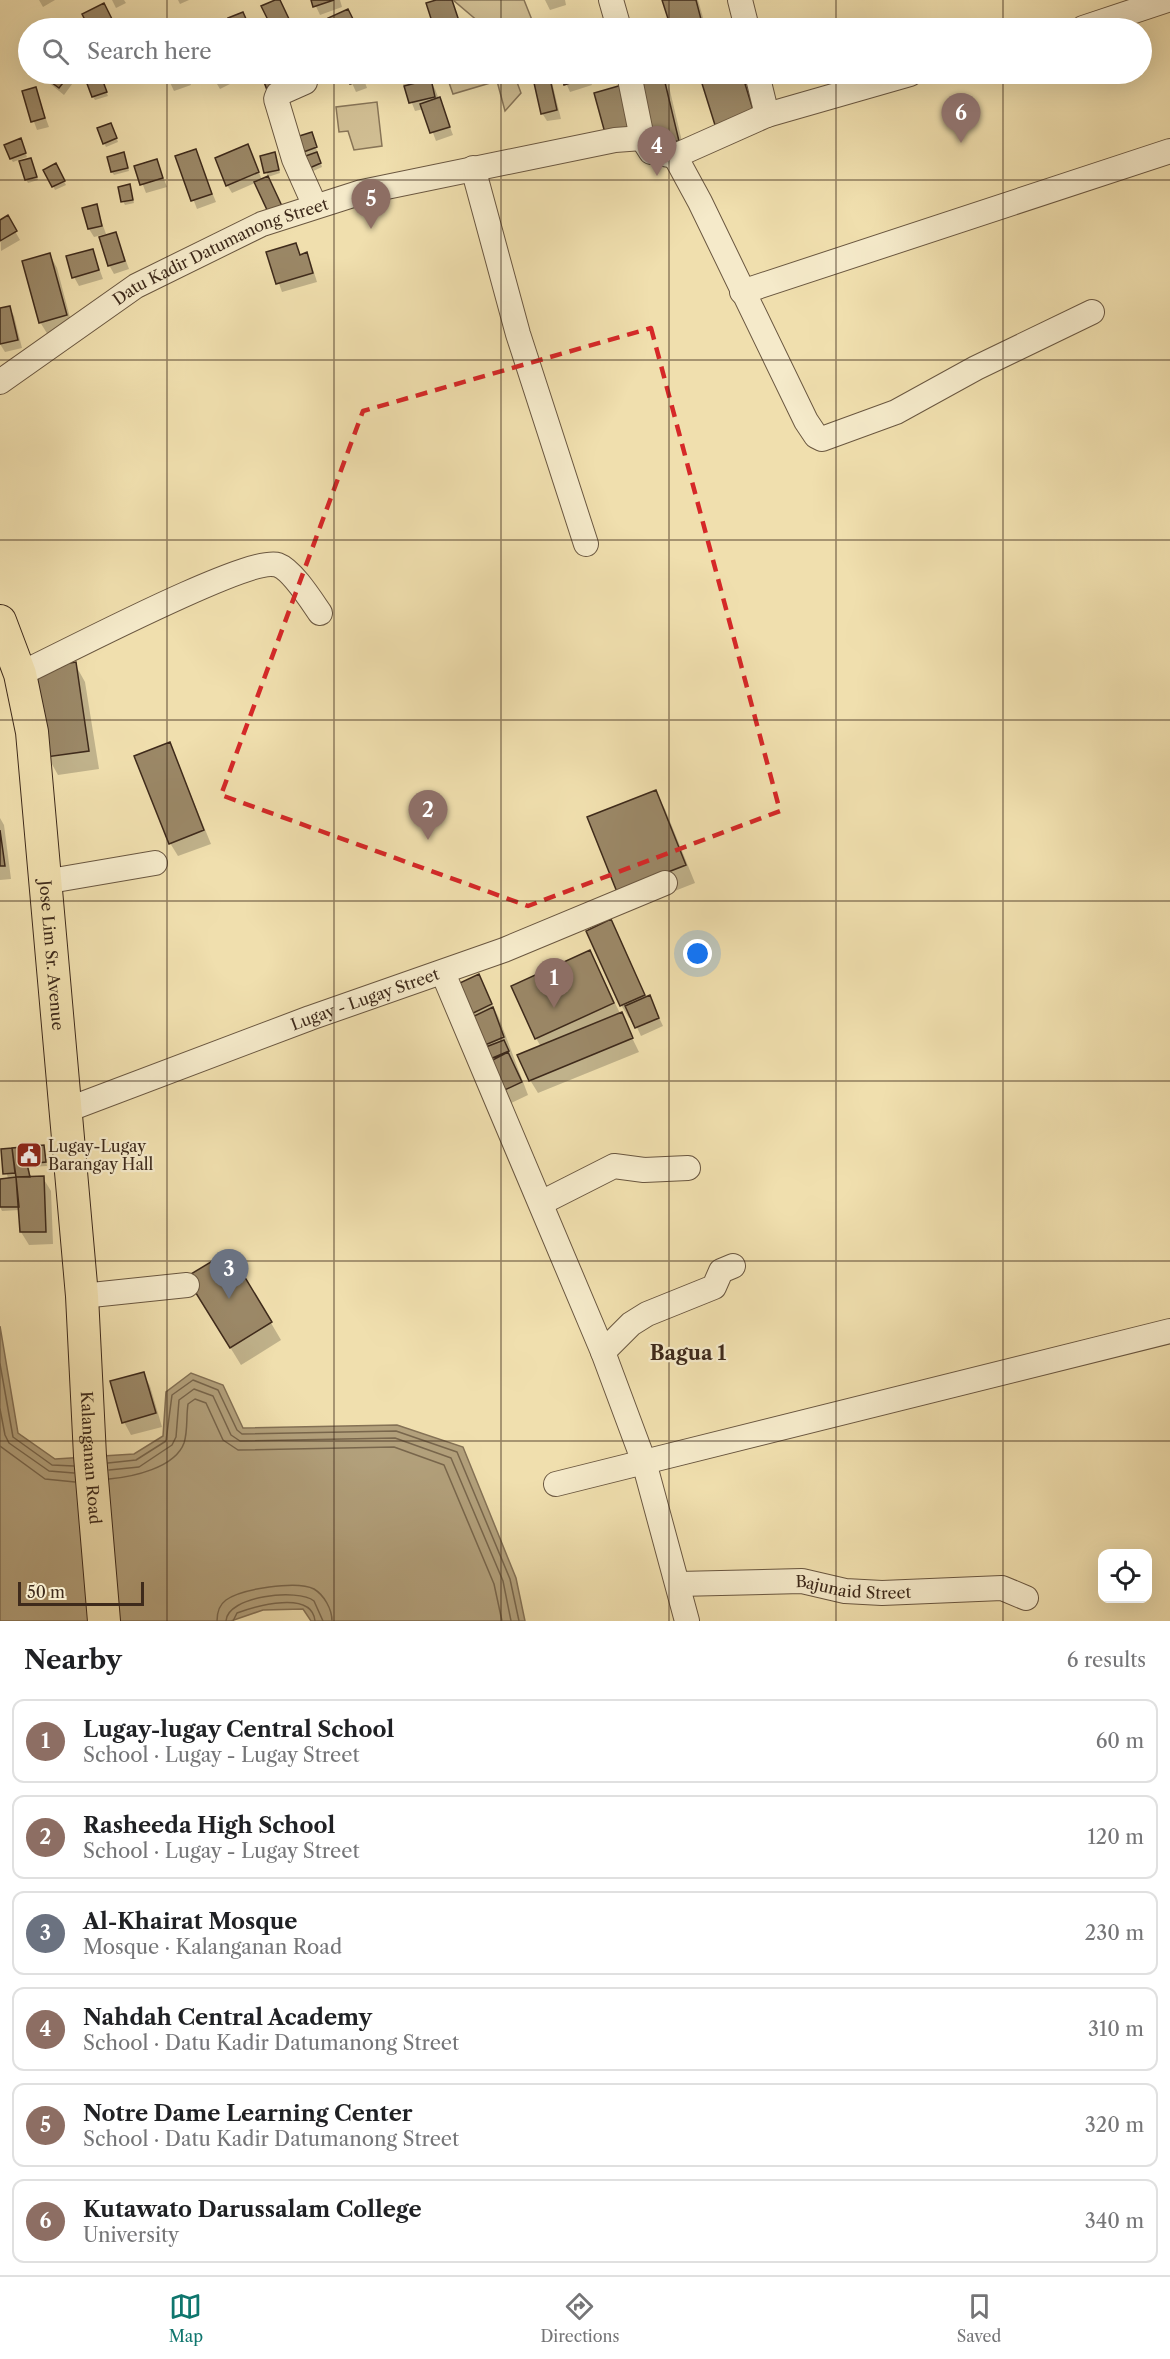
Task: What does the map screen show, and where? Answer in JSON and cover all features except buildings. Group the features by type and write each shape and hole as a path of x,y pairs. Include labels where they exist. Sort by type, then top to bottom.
{"main road":[{"name":"Jose Lim Sr. Avenue","path":"0,621 20,674 32,732 82,1296"},
{"name":"Kalanganan Road","path":"82,1296 90,1456 104,1621"}],"street":[{"path":"611,0 616,18"},
{"path":"740,0 744,18"},
{"path":"1113,18 1167,0"},
{"path":"300,84 278,94 276,99 294,159 315,206"},
{"path":"631,84 642,138 651,152 675,156 767,115 875,84"},
{"path":"759,84 767,115"},
{"name":"Datu Kadir Datumanong Street","path":"0,381 136,286 262,224 362,192 615,140 642,138"},
{"path":"742,292 1170,151"},
{"path":"675,156 700,202 806,421 816,436 822,439 896,412 976,368 1092,312"},
{"path":"473,168 518,334 586,544"},
{"path":"20,674 207,583 268,564 279,565 288,571 320,613"},
{"path":"44,882 155,863"},
{"name":"Lugay - Lugay Street","path":"64,1111 310,1018 443,973 579,921 665,883"},
{"path":"443,973 603,1352 644,1462 687,1621"},
{"path":"541,1203 614,1166 645,1170 688,1168"},
{"path":"603,1352 631,1324 647,1314 714,1287 721,1271 733,1266"},
{"path":"82,1296 187,1285"},
{"path":"556,1484 1170,1331"},
{"name":"Bajunaid Street","path":"678,1584 802,1581 845,1591 882,1593 1002,1588 1026,1598"}],"highlighted area":[{"path":"651,328 780,811 528,906 221,795 363,411"}],"shaded area":[{"path":"453,0 524,0 531,18 474,18"},
{"path":"450,84 487,84 453,94"},
{"path":"498,84 518,84 521,93 505,111"},
{"path":"377,102 382,146 354,150 348,131 339,132 336,107"}],"water":[{"path":"0,1326 18,1433 55,1459 134,1454 163,1436 166,1392 191,1373 223,1385 243,1428 397,1425 463,1447 516,1578 525,1621 311,1621 303,1609 263,1610 231,1621 0,1621"}],"place":[{"name":"Kutawato Darussalam College","path":"961,143"},
{"name":"Nahdah Central Academy","path":"657,176"},
{"name":"Notre Dame Learning Center","path":"371,229"},
{"name":"Rasheeda High School","path":"428,840"},
{"name":"Lugay-lugay Central School","path":"554,1008"},
{"name":"Lugay-Lugay Barangay Hall","path":"29,1155"},
{"name":"Al-Khairat Mosque","path":"229,1299"}],"district":[{"name":"Bagua 1","path":"688,1353"}]}
